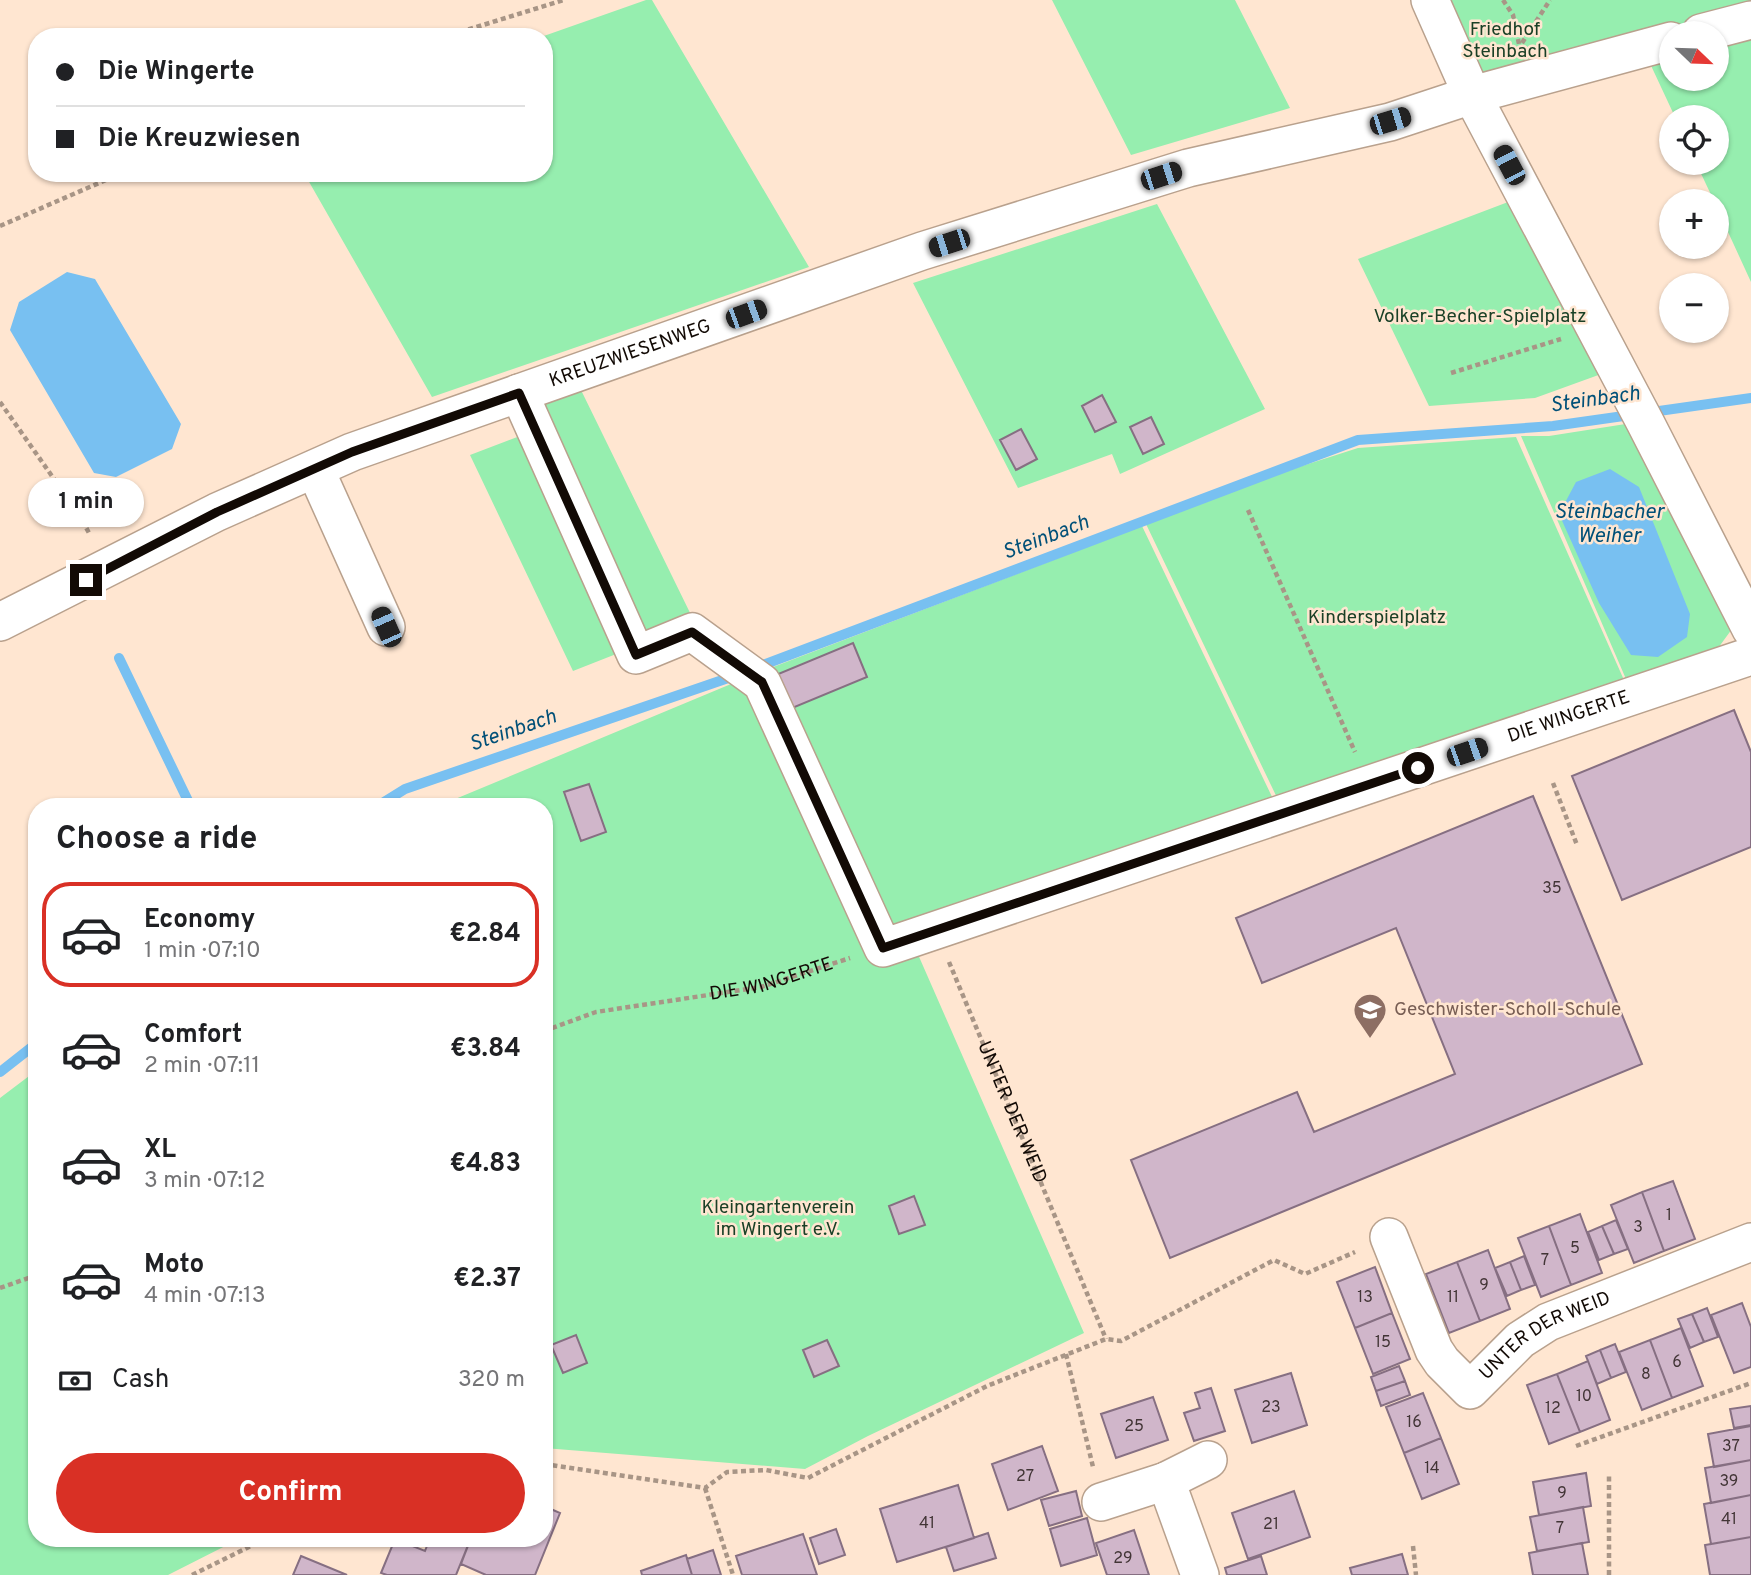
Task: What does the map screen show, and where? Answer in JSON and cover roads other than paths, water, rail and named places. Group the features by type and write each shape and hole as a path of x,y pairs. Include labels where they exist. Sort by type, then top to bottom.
{"street":[{"path":"1430,0 1472,94 1751,629"},
{"path":"1729,26 1751,20"},
{"name":"KREUZWIESENWEG","path":"0,622 217,512 382,440 922,251 1188,168 1390,121 1472,94 1659,44"},
{"name":"DIE WINGERTE","path":"519,393 636,655 692,632 762,682 883,948 1751,656"},
{"path":"315,469 386,627"},
{"name":"UNTER DER WEID","path":"1389,1237 1434,1349 1442,1362 1469,1390 1520,1340 1548,1322 1751,1242"},
{"path":"1101,1502 1166,1480 1208,1460"},
{"path":"1166,1480 1200,1575"}],"water":[{"path":"67,272 95,279 181,424 172,449 116,477 94,473 10,330 19,302"},
{"name":"Steinbacher Weiher","path":"1610,469 1639,487 1690,614 1687,637 1658,657 1631,655 1599,603 1559,514 1576,482"}],"waterway":[{"name":"Steinbach","path":"755,668 1358,440 1553,426 1751,398"},
{"path":"119,658 187,798"},
{"name":"Steinbach","path":"390,798 405,789 737,675"},
{"name":"Steinbach","path":"0,1072 28,1050"}],"place":[{"name":"Geschwister-Scholl-Schule","path":"1370,1040"}],"park label":[{"name":"Friedhof Steinbach","path":"1505,41"},
{"name":"Volker-Becher-Spielplatz","path":"1480,317"},
{"name":"Kinderspielplatz","path":"1377,618"},
{"name":"Kleingartenverein im Wingert e.V.","path":"778,1219"}]}
